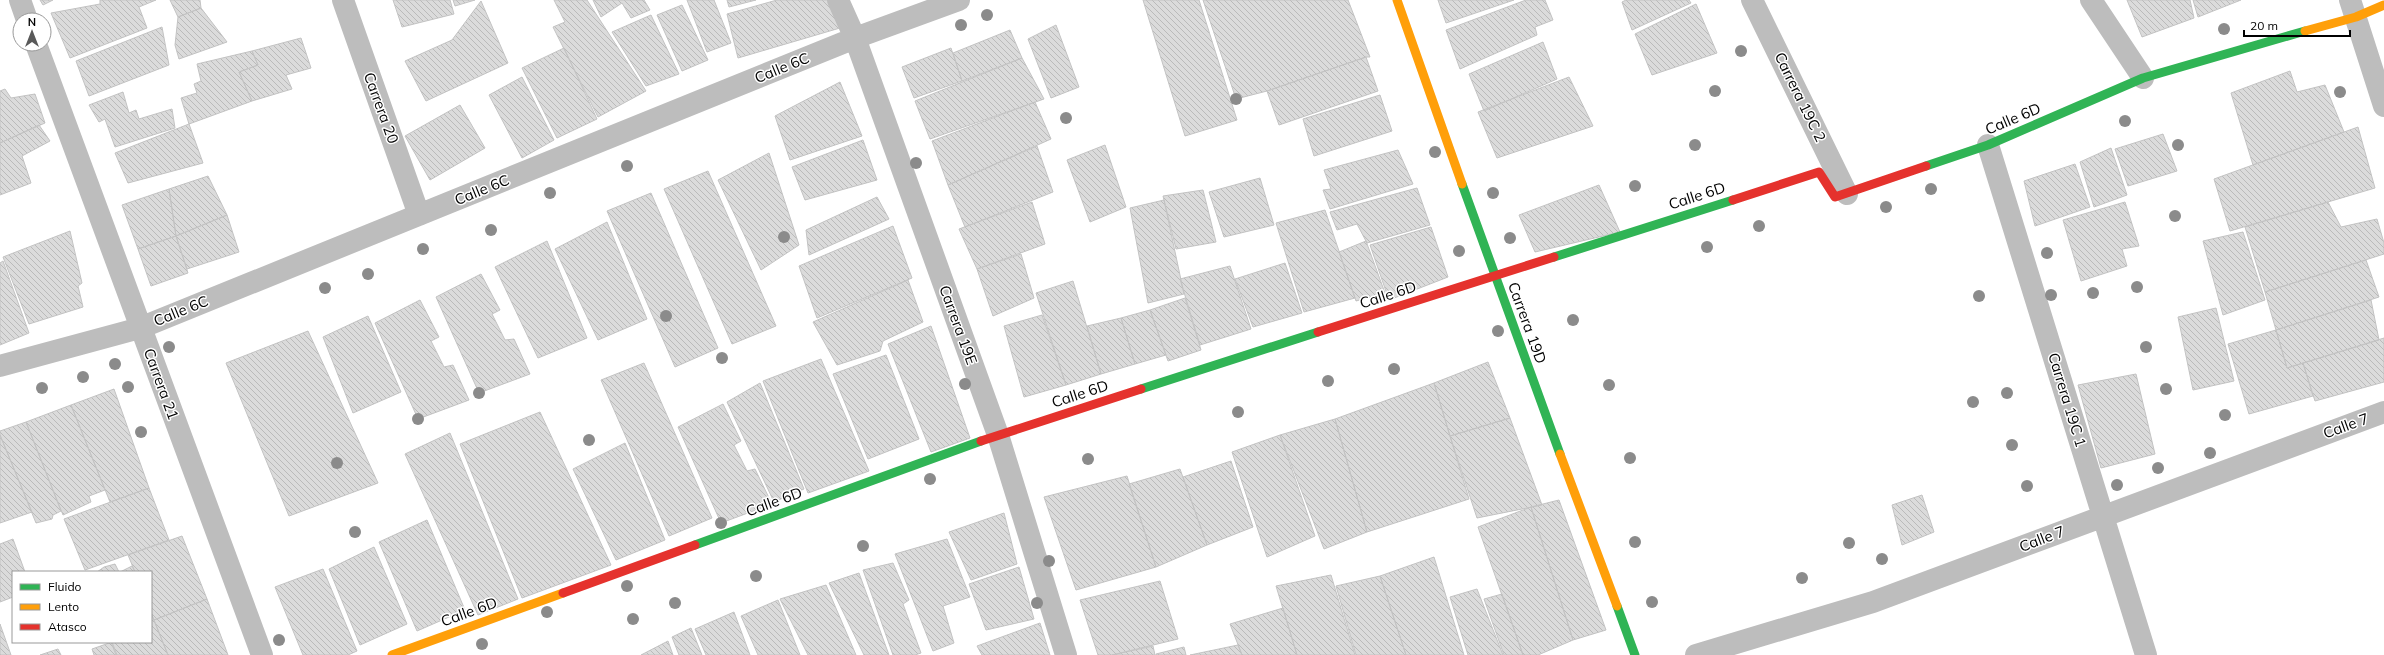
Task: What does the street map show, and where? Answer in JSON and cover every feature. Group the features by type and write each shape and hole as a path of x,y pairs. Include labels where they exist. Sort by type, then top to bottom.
{"street":[{"path":"20,0 24,12"},
{"name":"Carrera 20","path":"343,0 419,215"},
{"name":"Carrera 19E","path":"838,0 855,38 998,435 1066,655"},
{"name":"Calle 6C","path":"0,366 140,328 855,38 959,0"},
{"name":"Carrera 19D","path":"1397,0 1494,276 1635,655"},
{"name":"Carrera 19C 2","path":"1752,0 1848,194"},
{"path":"2091,0 2143,78"},
{"name":"Calle 6D","path":"392,655 998,435 1819,172 1835,197 1848,194 1988,145 2143,78 2353,8 2384,5"},
{"path":"2353,8 2384,106"},
{"name":"Carrera 21","path":"39,52 262,655"},
{"name":"Carrera 19C 1","path":"1988,145 2146,655"},
{"name":"Calle 7","path":"1696,655 1873,602 2384,412"}],"building":[{"path":"40,0 53,0 43,5"},
{"path":"100,0 156,0 139,7 147,28 70,58 52,13 100,4"},
{"path":"170,0 200,0 201,8 178,17"},
{"path":"393,0 450,0 454,14 402,27"},
{"path":"453,0 475,0 455,6"},
{"path":"554,0 587,0 646,91 598,117 553,27 565,22"},
{"path":"593,0 644,0 650,10 631,18 622,3 601,17"},
{"path":"687,0 714,0 731,43 707,52"},
{"path":"727,0 756,0 729,7"},
{"path":"777,0 830,0 840,28 738,58 727,14"},
{"path":"1143,0 1199,0 1237,120 1185,136"},
{"path":"1203,0 1348,0 1370,57 1366,57 1267,91 1236,99"},
{"path":"1438,0 1514,0 1446,23"},
{"path":"1526,0 1545,0 1553,20 1535,27 1537,35 1460,69 1446,30"},
{"path":"1626,0 1689,0 1691,3 1632,30 1622,2"},
{"path":"2127,0 2190,0 2194,18 2142,37"},
{"path":"2193,0 2241,0 2198,17"},
{"path":"481,1 508,63 426,101 405,61 452,40"},
{"path":"1696,4 1717,53 1652,75 1635,34"},
{"path":"682,5 708,60 682,71 657,15"},
{"path":"201,8 227,42 179,59 175,45 178,17"},
{"path":"651,15 679,74 646,86 612,32"},
{"path":"1056,25 1079,87 1051,98 1028,39"},
{"path":"162,27 169,65 89,96 76,61"},
{"path":"1010,30 1022,58 962,81 953,53"},
{"path":"301,38 311,68 286,75 292,89 252,101 239,72 258,65 252,51"},
{"path":"1543,42 1557,79 1484,111 1469,74"},
{"path":"564,48 597,119 557,138 522,68"},
{"path":"951,48 962,81 914,98 902,67"},
{"path":"252,51 258,65 239,72 252,101 189,124 181,98 197,93 194,84 201,81 197,64"},
{"path":"1366,57 1378,91 1279,125 1267,91"},
{"path":"1022,58 1044,99 930,139 915,101"},
{"path":"2290,71 2297,92 2325,85 2344,132 2253,165 2231,93"},
{"path":"522,77 554,140 522,158 489,95"},
{"path":"1569,77 1593,126 1497,158 1478,112"},
{"path":"840,82 862,136 790,160 775,116"},
{"path":"5,89 11,98 35,94 45,123 0,143 0,91"},
{"path":"123,92 129,113 136,110 139,119 172,109 175,128 115,147 105,119 99,122 89,105"},
{"path":"1380,95 1392,131 1314,156 1303,119"},
{"path":"1035,102 1051,139 948,185 932,141"},
{"path":"460,105 485,148 430,180 405,136"},
{"path":"189,124 203,163 128,183 115,153"},
{"path":"39,125 50,141 22,156 31,183 0,195 0,143"},
{"path":"2358,127 2375,188 2230,231 2214,179"},
{"path":"2163,134 2177,171 2128,186 2115,149"},
{"path":"863,140 877,180 805,200 792,167"},
{"path":"1105,145 1126,207 1090,222 1067,160"},
{"path":"1037,146 1053,192 965,227 948,185"},
{"path":"2111,148 2127,195 2094,207 2080,162"},
{"path":"1398,150 1413,184 1330,209 1323,190 1331,189 1324,170"},
{"path":"769,153 799,245 761,270 718,180"},
{"path":"2075,164 2090,207 2035,226 2024,181"},
{"path":"708,171 776,326 732,344 664,189"},
{"path":"208,176 227,215 176,236 169,189"},
{"path":"1260,178 1274,225 1224,237 1209,192"},
{"path":"1599,185 1620,232 1535,252 1519,215"},
{"path":"1417,188 1430,225 1367,243 1357,224 1337,230 1330,212"},
{"path":"169,189 176,236 138,249 122,205"},
{"path":"1203,190 1216,242 1176,249 1163,196"},
{"path":"651,193 718,348 675,367 607,211"},
{"path":"877,197 889,219 809,255 806,230"},
{"path":"1164,200 1184,294 1148,303 1130,208"},
{"path":"1032,202 1045,244 977,269 959,229"},
{"path":"2125,202 2139,246 2122,249 2127,266 2081,281 2063,220"},
{"path":"2328,202 2341,227 2377,219 2384,243 2384,254 2265,292 2245,227"},
{"path":"1325,210 1355,298 1304,312 1276,223"},
{"path":"227,215 239,252 187,269 176,236"},
{"path":"607,222 647,319 598,340 555,249"},
{"path":"893,226 912,278 817,318 799,266"},
{"path":"1431,227 1448,277 1389,300 1370,245"},
{"path":"70,231 82,283 78,286 83,307 29,324 3,257"},
{"path":"2243,232 2265,300 2223,315 2203,241"},
{"path":"176,236 188,273 151,286 138,249"},
{"path":"547,241 587,338 538,358 495,267"},
{"path":"1366,241 1385,293 1356,301 1339,252"},
{"path":"1021,254 1034,298 993,316 977,269"},
{"path":"2366,260 2379,297 2276,330 2265,292"},
{"path":"3,261 29,333 0,345 0,263"},
{"path":"1285,263 1302,313 1253,327 1235,279"},
{"path":"1230,266 1251,329 1200,345 1180,279"},
{"path":"481,274 500,310 492,314 505,340 514,339 530,374 479,393 436,297"},
{"path":"908,280 923,322 883,341 880,351 837,365 813,322"},
{"path":"1073,281 1101,374 1066,385 1036,293"},
{"path":"1185,298 1201,350 1168,361 1150,310"},
{"path":"420,300 439,337 431,341 444,367 453,365 469,400 418,419 375,323"},
{"path":"2371,300 2379,340 2287,368 2276,330"},
{"path":"2216,308 2234,381 2193,390 2178,317"},
{"path":"1150,310 1166,355 1135,364 1121,318"},
{"path":"1042,315 1066,385 1024,397 1004,326"},
{"path":"368,316 401,392 353,413 323,337"},
{"path":"1121,318 1135,364 1101,374 1087,326"},
{"path":"931,326 970,438 931,452 888,344"},
{"path":"2276,330 2287,368 2303,363 2313,396 2249,414 2228,344"},
{"path":"308,331 378,483 289,516 226,363"},
{"path":"2384,338 2384,382 2315,401 2303,363"},
{"path":"886,355 919,439 868,459 833,374"},
{"path":"821,359 869,471 808,493 763,381"},
{"path":"1488,362 1510,418 1450,436 1434,383"},
{"path":"644,363 712,518 669,536 601,380"},
{"path":"2136,374 2155,454 2101,468 2078,385"},
{"path":"760,383 804,489 774,502 727,402"},
{"path":"1434,383 1469,499 1367,532 1335,419"},
{"path":"114,389 149,488 110,502 71,405"},
{"path":"723,404 741,441 734,445 747,471 755,469 772,504 721,523 678,427"},
{"path":"71,405 105,490 89,496 91,502 63,515 26,422"},
{"path":"540,412 611,565 522,598 460,444"},
{"path":"1510,418 1542,505 1477,518 1450,436"},
{"path":"1335,419 1367,532 1324,549 1280,435"},
{"path":"26,422 61,511 53,515 52,519 36,523 0,435 0,431"},
{"path":"450,433 518,599 478,615 405,454"},
{"path":"0,435 32,512 0,523"},
{"path":"1280,435 1315,536 1267,557 1232,452"},
{"path":"625,443 665,540 616,560 573,469"},
{"path":"1231,461 1253,527 1207,545 1183,477"},
{"path":"1180,469 1207,545 1156,567 1129,484"},
{"path":"1127,476 1156,567 1076,590 1044,497"},
{"path":"149,488 169,540 85,570 64,519"},
{"path":"1922,495 1934,532 1902,545 1892,505"},
{"path":"1559,500 1606,630 1573,640 1531,507"},
{"path":"1531,507 1573,640 1538,655 1523,655 1478,527"},
{"path":"1004,513 1017,564 971,580 949,532"},
{"path":"427,520 465,610 417,631 379,542"},
{"path":"182,536 207,599 154,620 152,615 152,571 135,571 128,555"},
{"path":"13,539 25,571 12,571 12,597 0,602 0,544"},
{"path":"947,539 970,597 943,606 954,643 933,651 895,554"},
{"path":"374,547 407,624 360,645 329,569"},
{"path":"1434,557 1464,655 1406,655 1380,576"},
{"path":"893,563 909,600 903,604 921,653 915,655 893,655 863,570"},
{"path":"115,564 118,571 98,571 104,567"},
{"path":"132,566 134,571 122,571"},
{"path":"1019,567 1034,619 986,630 969,584"},
{"path":"323,569 357,651 348,655 303,655 275,587"},
{"path":"859,573 889,655 864,655 829,583"},
{"path":"1331,575 1355,655 1297,655 1276,586"},
{"path":"1380,576 1406,655 1356,655 1336,586"},
{"path":"1160,581 1178,639 1112,655 1098,655 1080,600"},
{"path":"826,585 856,655 808,655 780,599"},
{"path":"1477,589 1503,655 1468,655 1450,597"},
{"path":"1502,594 1523,655 1504,655 1484,599"},
{"path":"207,599 228,655 168,655 154,620"},
{"path":"778,600 800,655 758,655 741,616"},
{"path":"1283,608 1297,655 1242,655 1230,624"},
{"path":"734,612 750,655 706,655 695,629"},
{"path":"152,615 168,655 116,655 111,643 152,643"},
{"path":"1040,623 1050,655 982,655 977,646"},
{"path":"0,624 11,655 0,655"},
{"path":"691,628 702,655 679,655 672,637"},
{"path":"668,641 673,655 641,655"},
{"path":"112,643 117,655 94,655 92,649"},
{"path":"1238,645 1242,655 1190,655"},
{"path":"1153,646 1155,655 1112,655"},
{"path":"1184,647 1186,655 1156,655 1156,654"},
{"path":"58,649 61,655 40,655"}],"traffic: fast":[{"path":"1926,166 1988,145 2143,78 2305,31"},
{"path":"1462,184 1560,454"},
{"path":"1554,257 1733,200"},
{"path":"1141,389 1318,332"},
{"path":"695,545 981,441"},
{"path":"1617,606 1635,655"}],"traffic: slow":[{"path":"1397,0 1462,184"},
{"path":"2305,31 2356,17 2384,5"},
{"path":"1560,454 1617,606"},
{"path":"392,655 563,593"}],"traffic: jam":[{"path":"1733,200 1819,172 1835,197 1926,166"},
{"path":"1318,332 1554,257"},
{"path":"981,441 1141,389"},
{"path":"563,593 695,545"}]}
